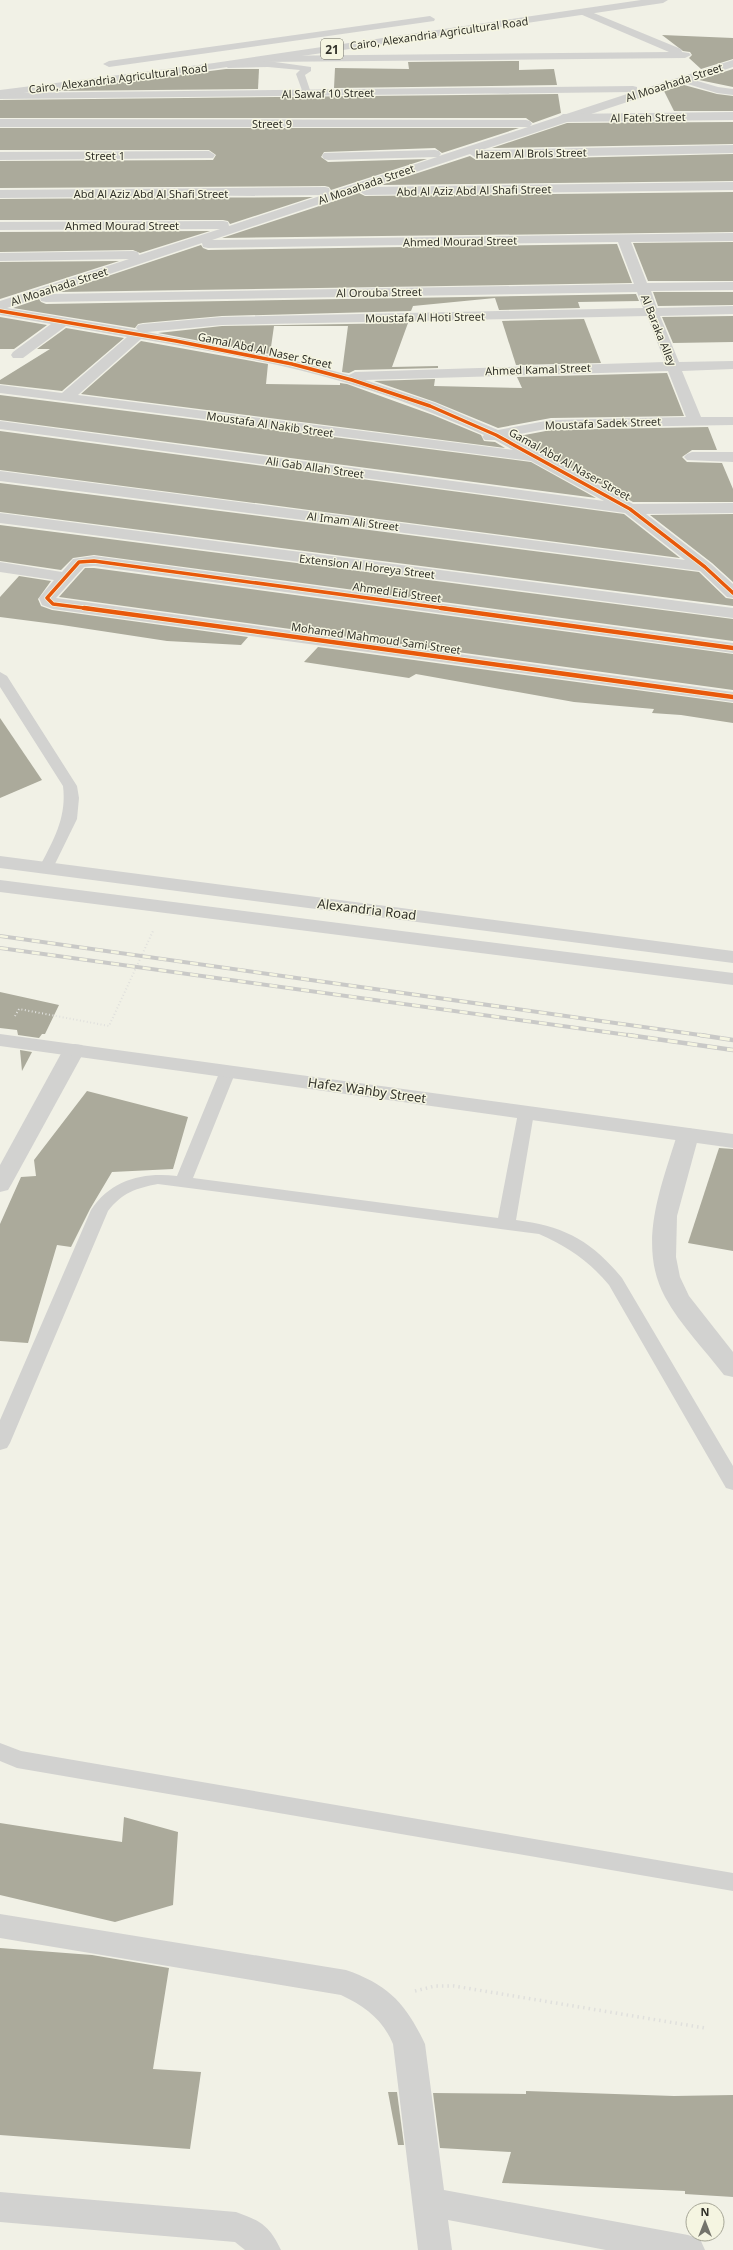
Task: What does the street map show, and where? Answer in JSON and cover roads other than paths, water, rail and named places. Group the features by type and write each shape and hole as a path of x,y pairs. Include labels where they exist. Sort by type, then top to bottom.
{"main road":[{"name":"Cairo, Alexandria Agricultural Road","path":"0,92 172,72 663,0"},
{"path":"584,12 719,68"},
{"name":"Cairo, Alexandria Agricultural Road","path":"94,67 441,18"},
{"path":"234,47 230,49 232,53 239,56 262,59 685,54"},
{"path":"154,58 167,60 173,64 175,67 172,72"},
{"name":"Al Moaahada Street","path":"0,306 563,118 733,63"},
{"name":"Al Sawaf 10 Street","path":"0,96 656,89"},
{"name":"Al Fateh Street","path":"563,118 733,116"},
{"name":"Street 9","path":"0,123 545,124"},
{"path":"127,155 129,123"},
{"name":"Hazem Al Brols Street","path":"328,156 733,149"},
{"name":"Street 1","path":"0,156 209,155"},
{"name":"Abd Al Aziz Abd Al Shafi Street","path":"0,194 733,186"},
{"name":"Ahmed Mourad Street","path":"0,226 243,225"},
{"name":"Ahmed Mourad Street","path":"187,244 733,237"},
{"name":"Al Baraka Alley","path":"623,239 695,421"},
{"path":"0,257 152,255"},
{"name":"Al Orouba Street","path":"24,298 733,286"},
{"name":"Moustafa Al Hoti Street","path":"118,331 222,321 733,310"},
{"name":"Gamal Abd Al Naser Street","path":"0,311 138,334 292,364 342,377 430,406 496,434 630,509 705,567 733,593"},
{"path":"18,355 63,322"},
{"path":"66,397 138,334"},
{"name":"Ahmed Kamal Street","path":"342,377 404,373 733,365"},
{"name":"Moustafa Al Nakib Street","path":"0,388 452,448 541,458"},
{"name":"Moustafa Sadek Street","path":"452,448 496,434 551,424 733,421"},
{"name":"Ali Gab Allah Street","path":"0,425 630,509 733,508"},
{"path":"692,458 733,457"},
{"name":"Al Imam Ali Street","path":"0,476 705,567"},
{"name":"Extension Al Horeya Street","path":"0,518 733,613"},
{"name":"Ahmed Eid Street","path":"66,577 79,562 94,561 733,648"},
{"path":"0,568 66,577"},
{"name":"Mohamed Mahmoud Sami Street","path":"66,577 47,598 48,601 53,604 733,697"},
{"name":"Alexandria Road","path":"0,862 733,957"},
{"name":"Alexandria Road","path":"0,886 733,979"},
{"name":"Hafez Wahby Street","path":"0,1040 733,1141"},
{"path":"0,1185 74,1050"},
{"path":"688,1135 669,1201 662,1238 665,1265 677,1296 733,1369"},
{"path":"0,1926 346,1983 369,1993 384,2005 401,2025 409,2044 435,2250"},
{"path":"429,2202 688,2250"},
{"path":"0,2207 236,2227 249,2231 259,2240 264,2250"}],"lane":[{"path":"214,66 255,63 291,65 308,69 300,74 307,93"},
{"path":"684,80 717,90 733,92"},
{"path":"0,676 70,786 72,806 69,825 46,868"},
{"path":"183,1182 228,1071"},
{"path":"506,1224 526,1113"},
{"path":"0,1443 100,1210 111,1194 132,1183 158,1179 543,1229 566,1238 586,1250 603,1265 616,1282 733,1483"},
{"path":"0,1750 17,1759 733,1882"}],"railway":[{"path":"0,936 701,1035"},
{"path":"0,948 635,1036"},
{"path":"628,1035 635,1036"},
{"path":"701,1035 707,1036"},
{"path":"701,1035 733,1040"},
{"path":"635,1036 733,1050"}]}
